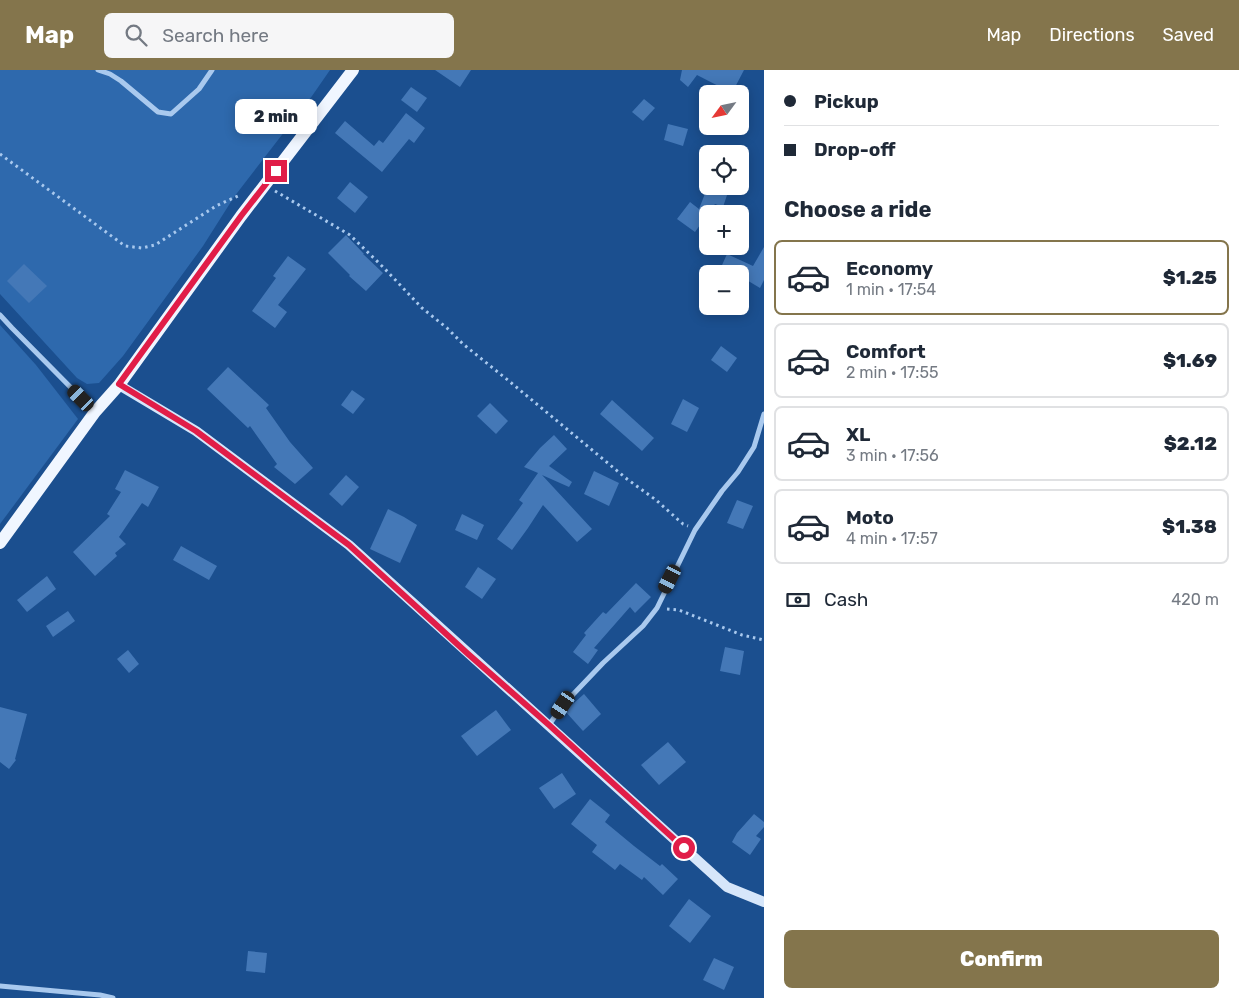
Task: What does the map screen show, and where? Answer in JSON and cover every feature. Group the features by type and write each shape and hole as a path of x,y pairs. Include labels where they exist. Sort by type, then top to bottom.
{"main road":[{"path":"0,543 95,412 119,384 235,224 353,70"}],"street":[{"path":"98,70 110,74 121,81 158,112 172,114 199,89 212,70"},
{"path":"0,315 95,412"},
{"path":"119,384 196,431 349,545 728,887 764,902"},
{"path":"549,725 563,705 603,663 643,626 656,608 695,530 754,447 764,414"},
{"path":"0,986 113,998"}],"path":[{"path":"0,154 125,246 142,248 155,245 216,206 242,194"},
{"path":"265,185 350,235 383,266 422,308 463,344 683,524 695,530"},
{"path":"656,608 679,610 742,634 764,640"}],"shaded area":[{"path":"0,70 330,70 234,197 203,246 123,356 99,383 87,384 77,378 0,294"},
{"path":"0,325 36,365 78,419 0,524"}],"building":[{"path":"435,70 471,70 460,87"},
{"path":"682,70 744,70 736,85 716,85 697,75 688,87 680,80"},
{"path":"411,87 427,98 417,112 401,100"},
{"path":"644,99 655,108 643,121 632,112"},
{"path":"406,113 425,128 414,143 409,139 382,172 335,133 345,121 374,146 379,140 383,143"},
{"path":"668,124 688,129 683,146 664,140"},
{"path":"350,182 368,197 355,213 337,198"},
{"path":"704,195 727,195 724,205 701,205"},
{"path":"690,202 699,209 699,226 695,232 677,219"},
{"path":"346,235 383,273 366,291 328,253"},
{"path":"764,247 764,280 760,288 749,281 749,265 722,265 727,255 729,255 753,266"},
{"path":"288,256 306,269 278,305 287,312 275,328 252,311 276,278 273,276"},
{"path":"24,264 47,286 29,303 7,281"},
{"path":"721,346 737,358 727,372 711,360"},
{"path":"228,367 269,405 266,408 290,442 313,468 295,484 274,467 277,464 250,426 248,428 207,389"},
{"path":"352,390 365,399 353,414 341,405"},
{"path":"683,399 699,408 687,432 671,424"},
{"path":"612,400 654,438 642,451 600,414"},
{"path":"490,403 508,421 496,434 477,416"},
{"path":"554,435 567,449 549,466 572,482 569,487 542,475 592,529 577,542 543,505 512,550 497,539 523,503 519,500 538,473 524,467"},
{"path":"125,470 159,487 148,507 142,503 119,537 126,544 115,553 117,556 95,576 73,552 110,516 107,514 121,492 115,489"},
{"path":"594,471 619,483 609,506 584,494"},
{"path":"346,475 359,487 342,506 329,494"},
{"path":"737,500 753,506 743,529 727,523"},
{"path":"388,509 417,525 400,563 370,549"},
{"path":"462,514 484,525 477,540 455,530"},
{"path":"181,546 217,566 209,580 173,560"},
{"path":"478,567 496,579 482,599 465,587"},
{"path":"47,576 56,589 27,612 17,600"},
{"path":"636,583 651,597 635,613 630,607 594,648 598,650 588,664 573,652 586,635 584,633 603,612 606,614"},
{"path":"68,611 75,621 53,637 46,626"},
{"path":"725,647 744,651 740,675 720,671"},
{"path":"128,650 139,664 129,673 117,659"},
{"path":"584,694 601,714 583,731 565,711"},
{"path":"0,707 27,714 16,760 9,769 0,762"},
{"path":"496,710 511,730 477,756 461,736"},
{"path":"668,742 686,762 659,785 641,765"},
{"path":"562,773 576,794 554,809 539,788"},
{"path":"590,799 610,815 605,822 660,866 662,864 678,879 663,895 644,877 642,880 620,864 615,870 592,852 597,845 571,824"},
{"path":"754,814 764,822 764,827 756,836 761,839 750,855 732,842 737,833"},
{"path":"689,899 711,916 690,943 669,926"},
{"path":"248,951 267,953 265,973 246,971"},
{"path":"714,958 734,967 724,990 703,980"}],"route":[{"path":"276,171 119,384 196,431 349,545 684,848"}]}
